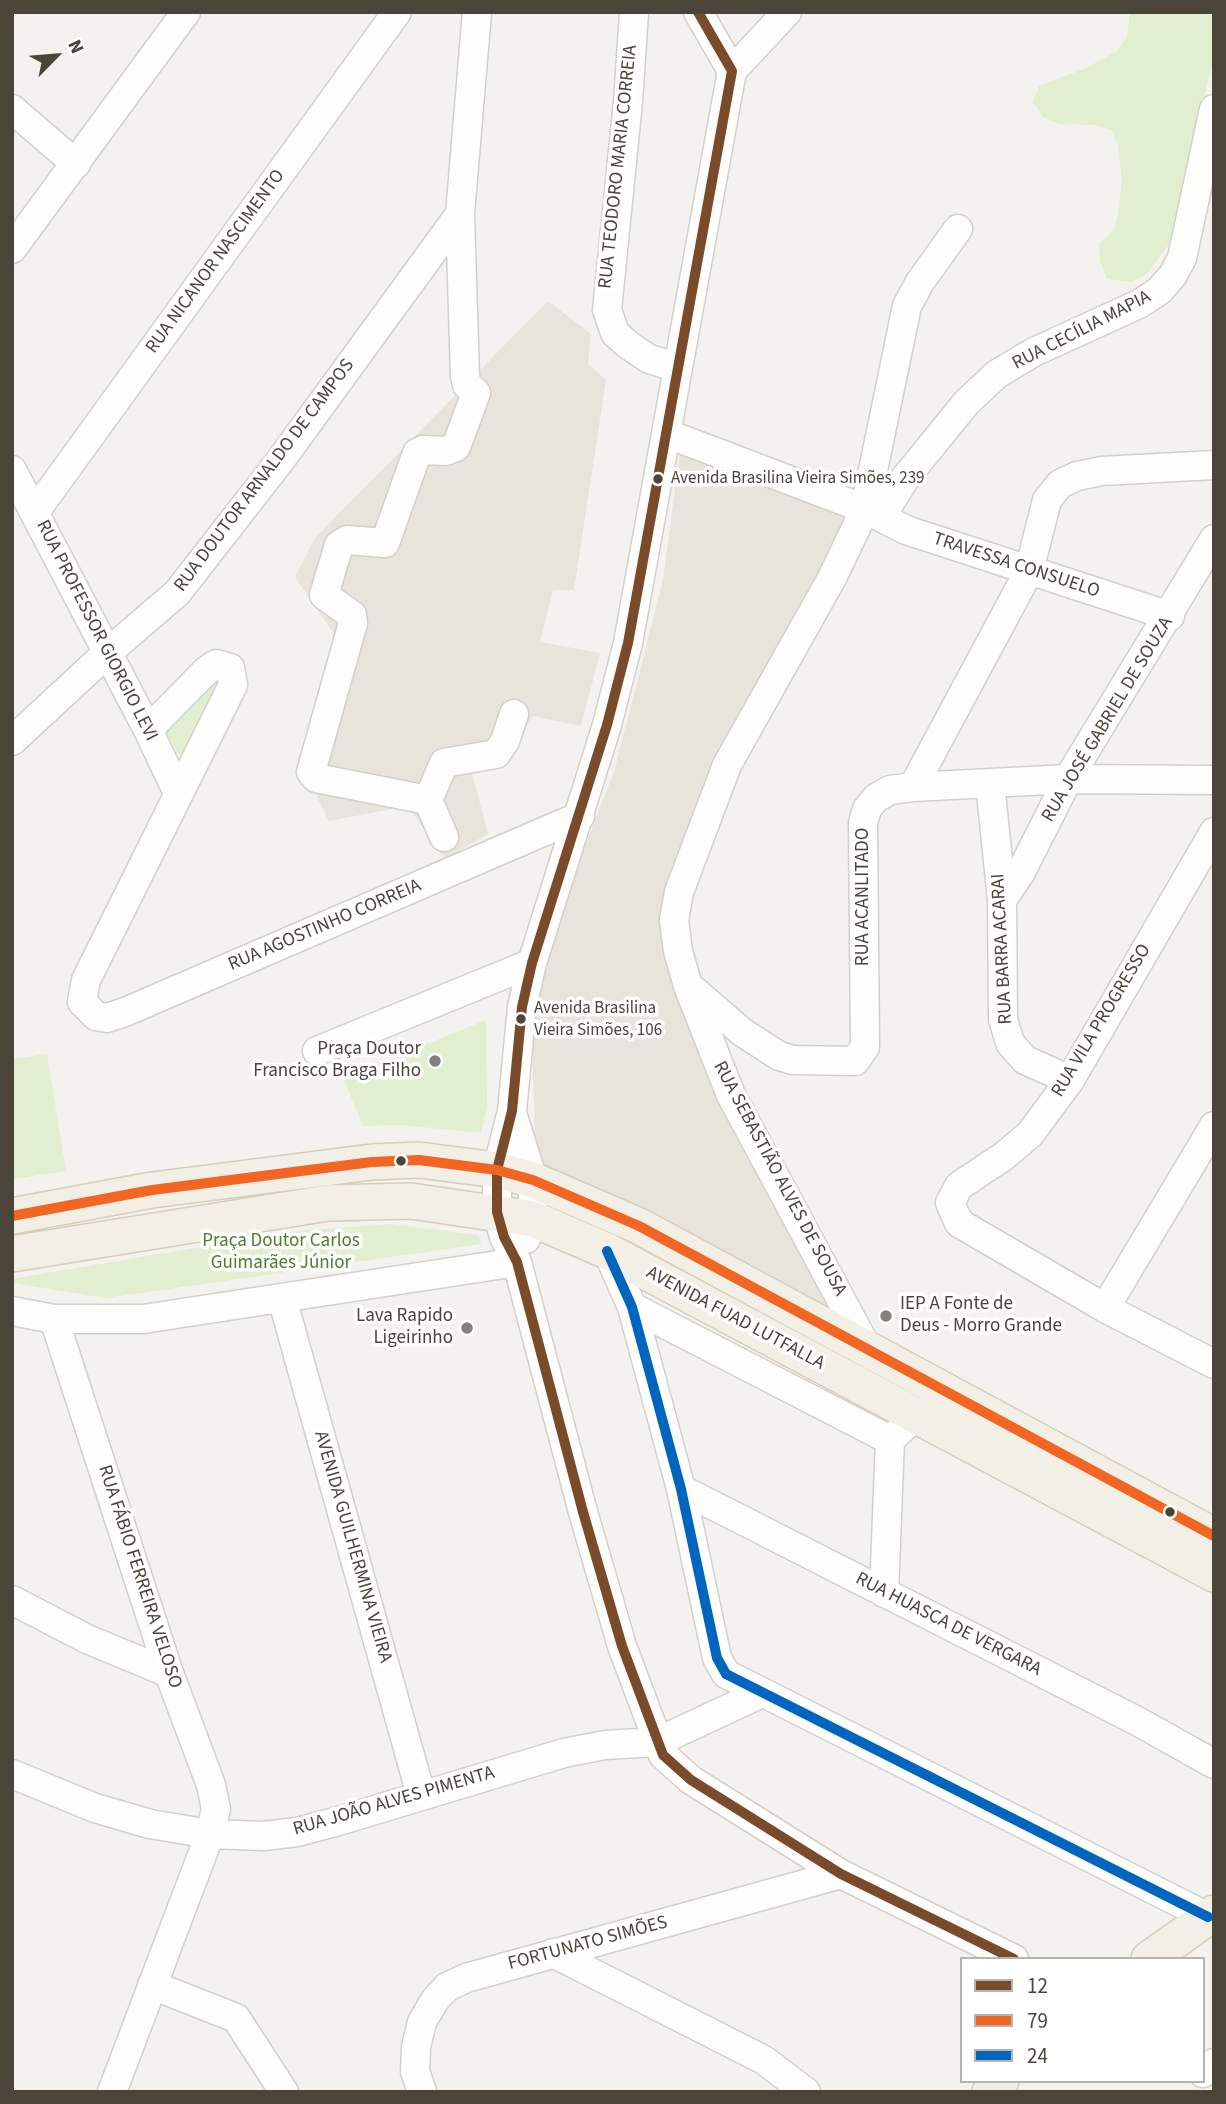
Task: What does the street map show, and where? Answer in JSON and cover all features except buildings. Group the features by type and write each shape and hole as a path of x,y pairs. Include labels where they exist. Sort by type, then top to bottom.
{"main road":[{"name":"AVENIDA FUAD LUTFALLA","path":"12,1216 152,1191 372,1162 419,1160 497,1170 533,1180 611,1211 1211,1534"},
{"name":"AVENIDA FUAD LUTFALLA","path":"12,1254 328,1203 411,1202 498,1212 533,1219 607,1251 1199,1566"},
{"path":"1199,1566 1192,1542 1211,1534"},
{"path":"1152,1957 1211,1915"}],"street":[{"path":"12,249 186,12"},
{"name":"RUA NICANOR NASCIMENTO","path":"34,512 397,12"},
{"path":"428,800 316,778 311,772 353,623 352,615 328,600 324,591 342,541 380,545 388,539 417,453 423,450 451,450 460,443 476,393 467,385 465,376 460,214 478,12"},
{"name":"RUA TEODORO MARIA CORREIA","path":"634,12 628,103 607,310 615,333 627,344 649,359 676,367"},
{"path":"698,12 732,71"},
{"path":"787,12 732,71 676,367 668,434 628,643 580,816 532,963 523,1007 512,1111 497,1170 498,1212 504,1237 517,1262 583,1512 622,1646 663,1755 691,1780 841,1874 1010,1957"},
{"path":"12,109 76,164"},
{"name":"RUA CECÍLIA MAPIA","path":"873,513 967,402 997,374 1034,352 1139,304 1159,291 1173,275 1182,258 1214,109"},
{"name":"RUA DOUTOR ARNALDO DE CAMPOS","path":"12,741 177,593 222,539 460,214"},
{"path":"873,513 907,306 920,282 958,229"},
{"name":"TRAVESSA CONSUELO","path":"668,434 873,513 906,530 1170,616"},
{"path":"913,787 1030,571 1048,500 1059,484 1077,475 1102,471 1214,465"},
{"name":"RUA PROFESSOR GIORGIO LEVI","path":"12,470 148,730 178,793"},
{"name":"RUA SEBASTIÃO ALVES DE SOUSA","path":"867,1348 730,1095 688,986 678,951 674,920 679,892 727,765 832,578 873,513"},
{"name":"RUA JOSÉ GABRIEL DE SOUZA","path":"1002,900 1021,872 1068,779 1170,616 1214,539"},
{"path":"148,730 206,671 216,664 230,668 233,685 178,793"},
{"path":"444,837 428,800 444,763 496,754 505,741 514,714"},
{"name":"RUA ACANLITADO","path":"688,986 742,1032 779,1056 793,1060 849,1062 860,1057 865,1047 863,824 867,809 876,798 890,790 913,787 1068,779 1214,780"},
{"name":"RUA BARRA ACARAI","path":"990,783 1002,900 1000,970 1003,1019 1010,1043 1025,1060 1070,1080"},
{"name":"RUA AGOSTINHO CORREIA","path":"178,793 82,992 82,1002 96,1016 107,1018 125,1012 580,816"},
{"name":"RUA VILA PROGRESSO","path":"1214,832 1070,1080 1030,1134 1004,1156 959,1186 950,1203 958,1223 1105,1308 1214,1364"},
{"path":"317,1051 532,963"},
{"path":"512,1111 533,1180 533,1219 517,1262"},
{"path":"1105,1308 1214,1126"},
{"path":"607,1251 632,1307 681,1489 720,1667 734,1679 1211,1915"},
{"path":"12,1311 54,1319 143,1319 517,1262"},
{"name":"AVENIDA GUILHERMINA VIEIRA","path":"282,1298 421,1795"},
{"name":"AVENIDA FUAD LUTFALLA","path":"632,1307 890,1440"},
{"name":"RUA FÁBIO FERREIRA VELOSO","path":"54,1319 169,1673 215,1798 210,1835 112,2092"},
{"path":"884,1593 890,1440 917,1415"},
{"name":"RUA HUASCA DE VERGARA","path":"681,1489 1213,1760"},
{"path":"12,1600 87,1639 169,1673"},
{"path":"657,1742 762,1693"},
{"name":"RUA JOÃO ALVES PIMENTA","path":"12,1774 95,1808 150,1824 210,1835 264,1836 297,1832 564,1752 605,1745 657,1742"},
{"name":"FORTUNATO SIMÕES","path":"422,2092 415,2071 416,2047 422,2022 435,2000 447,1987 466,1978 553,1953 841,1874"},
{"path":"553,1953 764,2060 806,2092"},
{"path":"152,1985 245,2029 284,2092"}],"shaded area":[{"path":"548,301 591,334 588,364 606,380 574,590 553,590 540,642 600,653 581,726 532,716 510,756 472,773 488,834 444,859 408,806 329,821 298,759 338,640 295,577 315,538"},
{"path":"681,444 854,516 662,913 826,1289 828,1314 648,1210 562,1173 536,1170 530,984 614,772 663,580"}],"green space":[{"path":"1130,12 1214,12 1214,55 1173,239 1146,275 1131,282 1107,279 1100,261 1099,244 1114,230 1122,180 1118,145 1111,130 1095,125 1059,124 1043,117 1033,102 1039,86 1086,68 1117,51 1127,37"},
{"path":"226,674 185,765 164,729 202,678"},
{"name":"Praça Doutor Francisco Braga Filho","path":"486,1020 487,1107 481,1133 402,1125 363,1126 343,1078"},
{"path":"47,1054 66,1171 12,1179 12,1059"},
{"name":"Praça Doutor Carlos Guimarães Júnior","path":"392,1224 479,1235 481,1244 106,1298 12,1283 12,1279 295,1231"}],"transit line":[{"name":"12","path":"698,12 732,71 628,643 607,725 532,963 522,1007 512,1111 497,1170 497,1212 504,1237 517,1262 583,1512 622,1646 663,1755 691,1780 841,1874 1010,1957"},
{"name":"79","path":"12,1216 152,1190 372,1162 419,1160 497,1170 533,1180 639,1226 1214,1536"},
{"name":"24","path":"607,1251 632,1307 681,1489 717,1658 726,1674 1208,1917"}],"place":[{"name":"Avenida Brasilina Vieira Simões, 239","path":"658,479"},
{"name":"Avenida Brasilina Vieira Simões, 106","path":"521,1019"},
{"name":"Praça Doutor Francisco Braga Filho","path":"435,1061"},
{"name":"IEP A Fonte de Deus - Morro Grande","path":"886,1316"},
{"name":"Lava Rapido Ligeirinho","path":"467,1328"}]}
